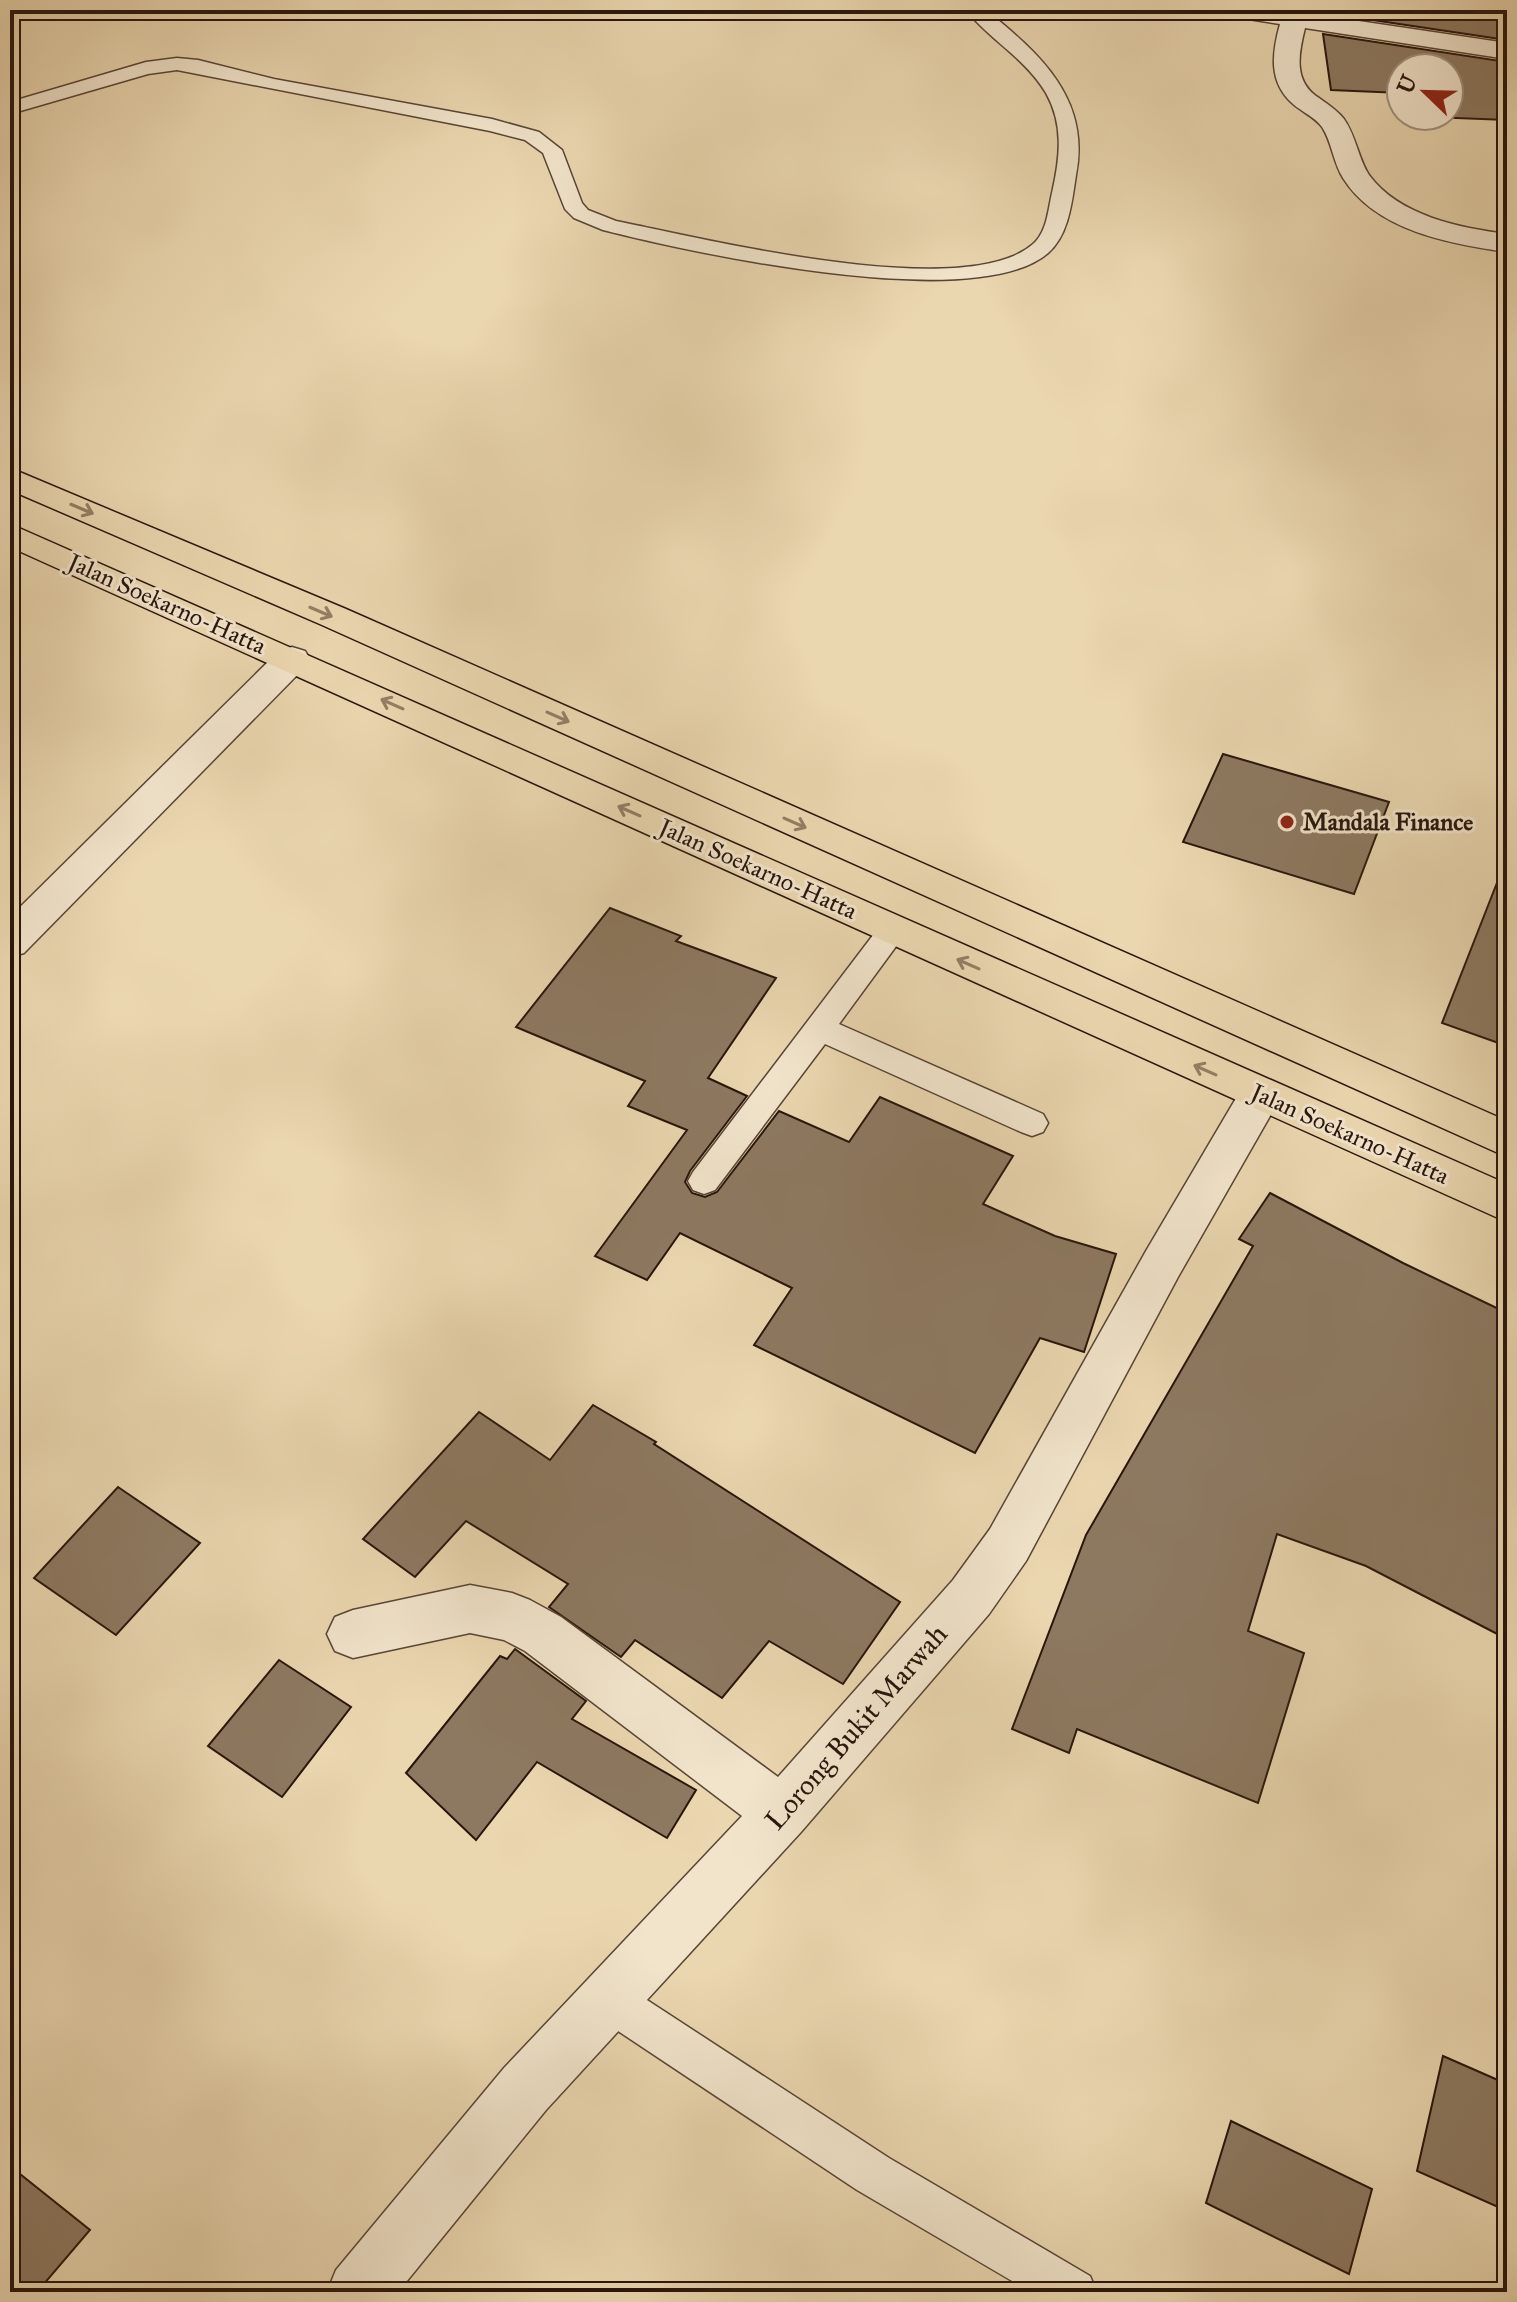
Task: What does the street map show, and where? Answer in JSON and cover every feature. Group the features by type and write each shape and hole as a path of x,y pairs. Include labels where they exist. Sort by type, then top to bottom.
{"main road":[{"path":"10,478 334,617 1507,1140"},
{"name":"Jalan Soekarno-Hatta","path":"10,534 1507,1204"}],"street":[{"path":"1232,10 1306,17 1507,51"},
{"path":"1306,17 1286,56 1290,85 1334,124 1347,146 1355,175 1368,191 1389,207 1433,226 1456,234 1507,243"},
{"path":"10,942 292,659"},
{"name":"Lorong Bukit Marwah","path":"366,2289 525,2089 782,1813 971,1597 1008,1545 1162,1264 1260,1095"},
{"path":"353,1634 461,1610 512,1617 543,1634 782,1813"}],"lane":[{"path":"10,108 146,68 177,64 198,66 274,85 492,125 532,136 552,150 572,205 581,214 610,226 792,262 915,275 952,275 1006,266 1033,255 1048,241 1068,170 1070,142 1064,111 1035,64 975,10"},
{"path":"704,1181 893,930"},
{"path":"819,1028 1032,1123"},
{"path":"609,2000 873,2174 1074,2292"}],"building":[{"path":"1334,10 1507,10 1507,40 1332,14"},
{"path":"1323,34 1441,52 1385,52 1385,92 1331,90"},
{"path":"1465,56 1507,62 1507,120 1465,118"},
{"name":"Mandala Finance","path":"1223,754 1389,802 1354,894 1183,842"},
{"path":"1504,865 1507,866 1507,1046 1442,1023"},
{"path":"610,908 681,936 676,941 776,978 708,1078 747,1096 690,1171 685,1182 692,1193 705,1197 717,1192 779,1111 849,1142 880,1097 1013,1156 983,1204 1055,1236 1116,1254 1084,1352 1040,1338 975,1453 754,1345 792,1288 680,1233 647,1280 595,1256 687,1130 628,1106 645,1081 516,1027"},
{"path":"1270,1193 1507,1313 1507,1639 1366,1566 1277,1534 1248,1631 1304,1653 1258,1803 1077,1729 1069,1753 1012,1729 1086,1535 1253,1246 1239,1239"},
{"path":"593,1405 656,1442 654,1444 900,1602 843,1684 769,1641 722,1698 635,1640 621,1657 549,1607 568,1584 466,1521 415,1577 363,1539 479,1412 550,1460"},
{"path":"118,1487 200,1543 116,1635 34,1578"},
{"path":"515,1649 586,1701 572,1719 696,1790 667,1838 537,1762 476,1840 406,1773 500,1656 507,1659"},
{"path":"279,1660 351,1707 282,1797 208,1746"},
{"path":"1443,2056 1507,2084 1507,2211 1417,2171"},
{"path":"1231,2121 1372,2189 1349,2274 1206,2203"},
{"path":"10,2166 90,2230 37,2292 10,2292"}],"place":[{"name":"Mandala Finance","path":"1287,822"}]}
